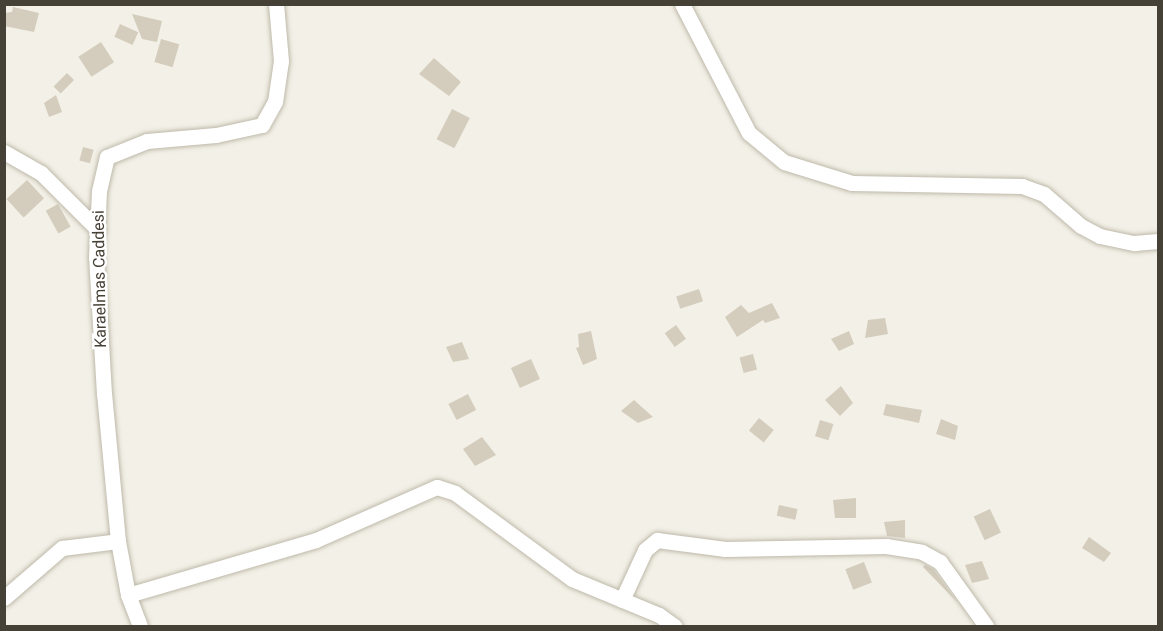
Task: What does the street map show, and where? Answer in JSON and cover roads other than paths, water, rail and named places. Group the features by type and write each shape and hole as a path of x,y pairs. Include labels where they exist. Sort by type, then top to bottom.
{"street":[{"name":"Karaelmas Caddesi","path":"140,627 128,595 118,541 98,314 99,191 106,157 147,141 216,135 262,125 275,102 281,61 276,4"},
{"path":"682,4 749,133 784,162 852,183 1022,186 1044,194 1072,220 1100,236 1134,243 1158,241"},
{"path":"4,152 41,173 98,230"},
{"path":"128,595 316,540 436,487 455,493 572,579 659,615 674,627"},
{"path":"622,600 645,550 657,540 725,549 886,546 922,552 940,561 986,627"},
{"path":"4,598 62,548 118,541"}]}
